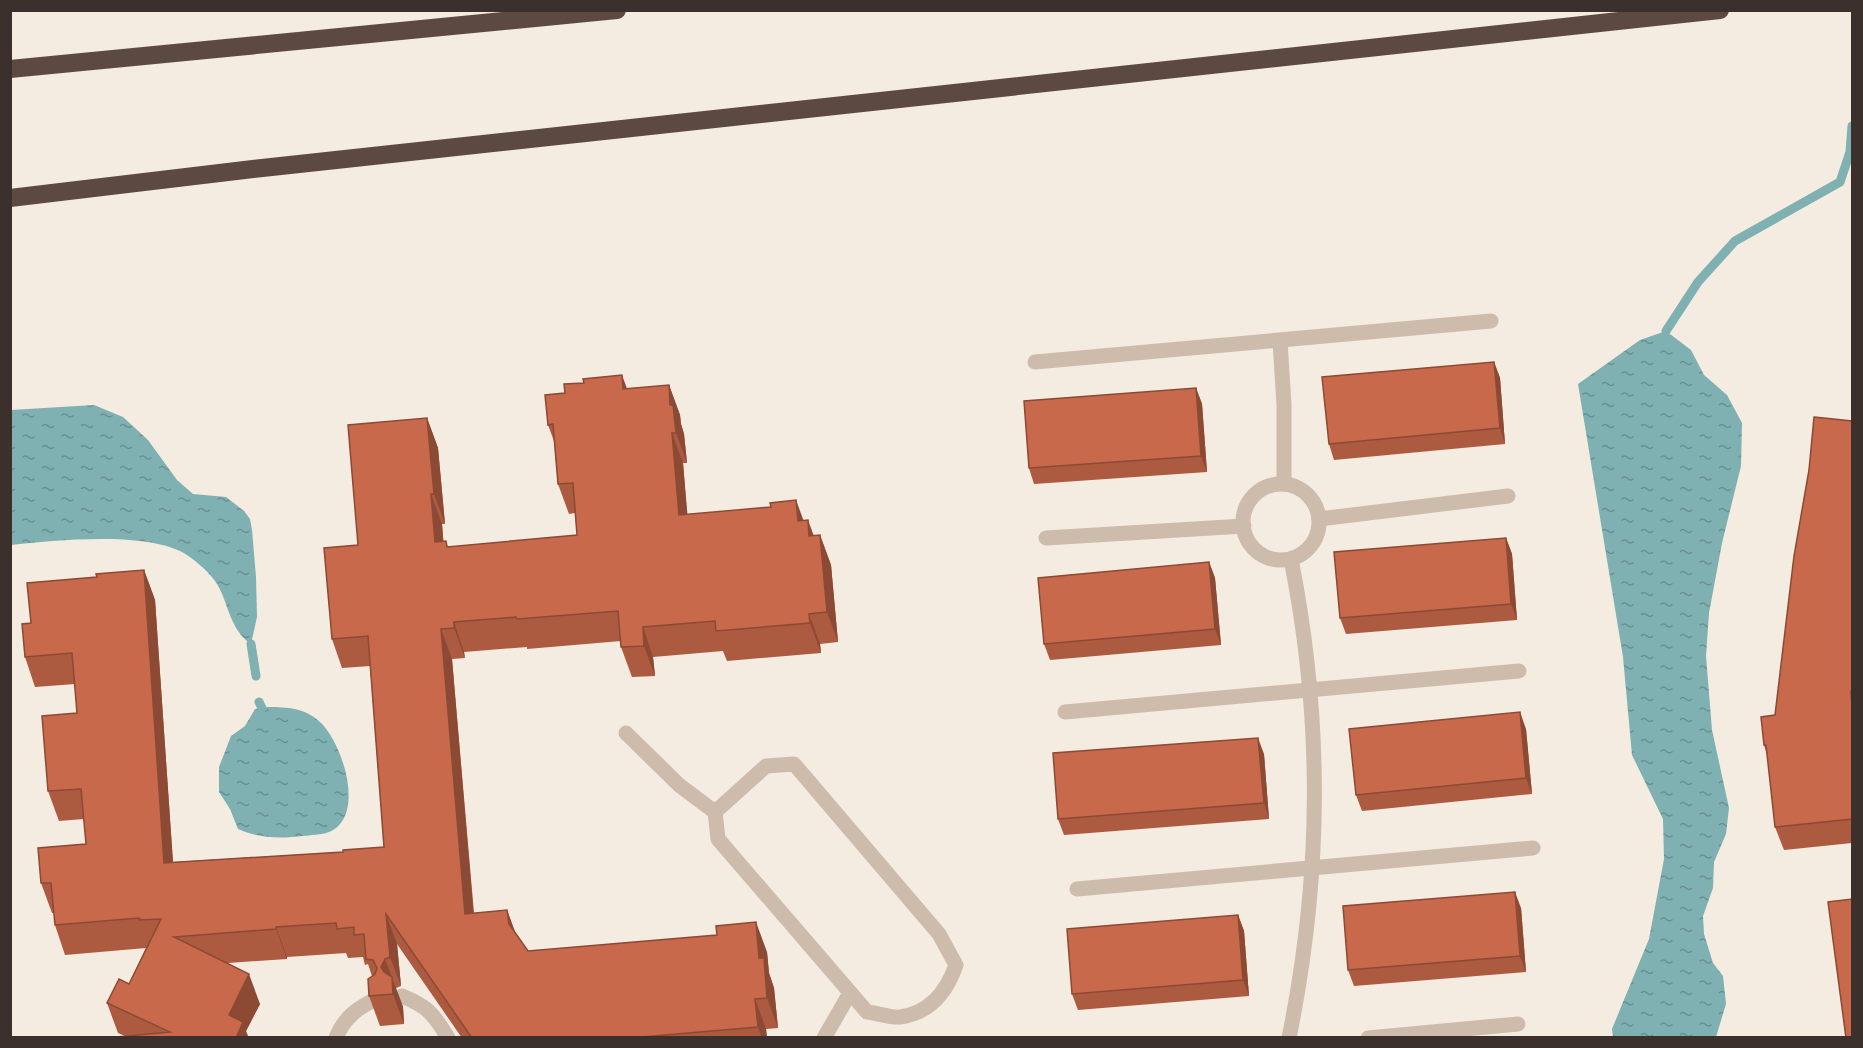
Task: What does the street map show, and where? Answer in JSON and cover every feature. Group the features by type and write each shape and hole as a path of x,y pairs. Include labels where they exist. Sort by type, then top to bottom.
{"highway":[{"path":"10,69 617,10"},
{"path":"10,198 253,169 1720,10"}],"street":[{"path":"1035,362 1491,321"},
{"path":"1280,341 1284,405 1284,484"},
{"path":"1284,484 1296,487 1311,497 1317,508 1319,519 1314,542 1302,554 1291,559 1272,559 1260,553 1250,544 1244,526 1245,513 1254,495 1265,488 1284,484"},
{"path":"1319,519 1508,496"},
{"path":"1046,538 1244,526"},
{"path":"1289,1038 1307,934 1313,866 1316,786 1311,690 1300,604 1291,559"},
{"path":"1065,712 1519,671"},
{"path":"626,734 679,785 715,812 718,838 867,1012 899,1017 928,1008 950,981 956,964 939,934 794,764 766,766 715,812"},
{"path":"1077,889 1533,848"},
{"path":"824,1038 850,993"},
{"path":"402,996 419,1003 434,1015 448,1038"},
{"path":"336,1038 344,1023 359,1007 378,998"},
{"path":"1368,1038 1518,1024"}],"water":[{"path":"1666,331 1691,350 1704,375 1727,395 1742,423 1741,466 1722,543 1709,613 1706,656 1712,730 1729,808 1726,834 1714,862 1713,888 1703,916 1704,934 1713,963 1723,976 1726,1004 1716,1037 1613,1037 1612,1029 1649,939 1664,859 1663,819 1632,755 1623,657 1578,384 1640,340"},
{"path":"94,405 123,417 148,440 177,480 193,494 226,497 244,511 250,519 256,577 257,617 251,644 243,638 233,622 215,581 199,564 180,551 163,545 121,539 50,541 11,545 11,410"},
{"path":"289,708 314,717 336,745 343,761 349,795 347,811 340,824 329,832 277,837 246,832 238,829 230,809 219,792 219,767 231,736 245,726 255,709"}],"building":[{"path":"1494,362 1500,428 1329,444 1322,377"},
{"path":"622,375 623,389 669,385 670,405 673,405 676,433 672,433 679,515 771,507 770,503 796,500 798,521 808,520 809,536 820,535 827,612 809,614 810,623 716,631 715,621 643,627 644,646 621,647 618,611 454,622 454,628 441,629 465,914 507,910 509,924 528,951 717,935 716,926 756,922 759,958 764,958 767,998 755,999 758,1027 630,1038 472,1038 386,914 390,957 385,959 381,967 392,977 393,994 369,996 368,979 375,974 377,968 373,960 366,959 364,934 354,935 354,927 337,929 336,923 174,937 249,974 229,1015 243,1022 236,1038 106,1038 170,1032 107,1003 119,979 129,984 161,919 139,920 139,918 55,925 51,883 41,883 38,848 86,844 81,789 48,791 42,716 77,713 72,653 25,657 22,624 31,623 27,583 144,570 164,863 343,852 343,850 384,847 368,636 332,639 324,548 358,545 348,425 427,418 434,494 431,494 435,542 446,541 447,547 577,535 573,483 558,484 553,424 548,425 545,395 565,393 564,384 584,383 583,379"},
{"path":"1196,388 1201,456 1029,468 1024,401"},
{"path":"1814,417 1852,421 1852,819 1775,827 1761,717 1775,715 1794,556 1809,470"},
{"path":"1506,538 1511,604 1340,618 1334,552"},
{"path":"1209,562 1215,629 1044,644 1038,578"},
{"path":"1520,712 1526,778 1356,795 1349,729"},
{"path":"1258,738 1264,803 1058,819 1053,753"},
{"path":"1515,892 1520,956 1348,970 1343,906"},
{"path":"1852,899 1852,1038 1846,1038 1828,902"},
{"path":"1238,915 1243,980 1072,994 1067,929"}],"waterway":[{"path":"1666,331 1698,282 1735,241 1840,182 1850,152 1852,126"},
{"path":"251,644 256,676"},
{"path":"259,702 262,708"}]}
